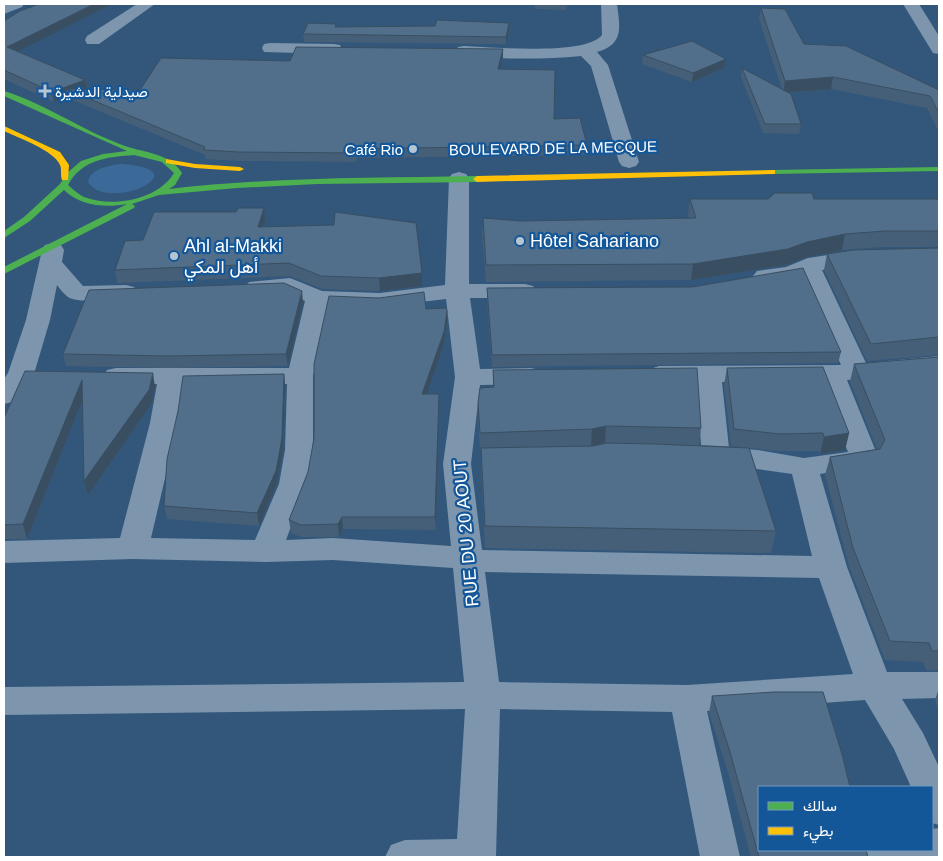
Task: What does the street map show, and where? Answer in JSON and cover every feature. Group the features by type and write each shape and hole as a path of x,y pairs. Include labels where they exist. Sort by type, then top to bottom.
{"main road":[{"path":"4,93 121,147 169,161 195,166 248,169"},
{"path":"4,128 57,154 64,160 66,168 65,181 68,192 73,196 93,202 130,202 153,195 234,183 939,169"},
{"path":"4,236 27,219 79,165 91,160 119,154 147,154"},
{"path":"4,271 53,254 153,195 175,180 177,173 175,166 169,161"}],"street":[{"path":"4,9 16,4"},
{"path":"93,40 147,4"},
{"path":"449,51 562,53 586,51 603,45 610,36 609,4"},
{"path":"911,4 939,49"},
{"path":"270,48 346,49"},
{"path":"586,51 599,65 629,162"},
{"name":"RUE DU 20 AOUT","path":"459,178 456,291 468,377 466,558 483,695 476,857"},
{"path":"53,254 77,293 145,291"},
{"path":"4,396 31,375 38,320 53,254"},
{"path":"744,279 791,273 808,266 849,258 886,256"},
{"path":"708,374 703,456 758,459 804,466 865,459 844,373 808,266"},
{"path":"232,288 290,285 318,298 380,300 456,291 544,291"},
{"path":"266,551 293,484 298,458 300,376 318,298"},
{"path":"631,375 844,373 939,364"},
{"path":"90,376 170,378 300,376"},
{"path":"468,377 554,376"},
{"path":"133,548 164,423 170,378"},
{"path":"804,466 831,567 875,686 910,743 930,786"},
{"path":"4,552 133,548 266,551 333,549 486,561 831,567"},
{"path":"4,701 483,695 687,699 875,686 939,685"},
{"path":"687,699 720,857"},
{"path":"933,794 939,808"},
{"path":"880,857 910,851"},
{"path":"405,857 476,857"}],"water":[{"path":"120,164 147,168 154,175 153,180 132,191 115,193 99,191 88,182 96,171"}],"building":[{"path":"39,4 94,4 7,47 85,80 52,92 4,70 4,21 20,11"},
{"path":"761,8 785,9 804,44 846,46 939,90 939,113 930,96 833,77 785,81"},
{"path":"437,20 509,23 506,37 303,34 308,23 336,24 335,27 435,26"},
{"path":"692,41 726,59 693,73 643,55"},
{"path":"296,47 503,49 498,69 555,70 554,119 580,118 587,145 356,149 356,153 204,150 205,147 66,89 140,90 161,58 290,61"},
{"path":"742,68 791,94 801,124 765,124"},
{"path":"775,193 812,193 814,199 939,199 939,231 885,231 845,234 807,242 788,249 693,264 486,265 483,218 521,221 696,218 690,199 768,199"},
{"path":"238,208 264,208 258,227 334,225 335,212 416,223 422,273 379,278 321,276 289,263 115,270 125,241 143,240 154,212 236,212"},
{"path":"939,248 939,337 871,344 827,254 853,250"},
{"path":"803,268 841,352 492,355 487,288 692,287"},
{"path":"284,283 302,291 286,354 168,356 63,354 89,290"},
{"path":"424,292 426,309 446,308 447,311 444,332 422,394 439,394 435,517 342,517 338,524 301,525 289,520 308,472 314,438 314,364 329,296 379,298"},
{"path":"939,357 939,651 932,651 929,643 890,641 853,548 830,457 880,449 885,440 854,364"},
{"path":"823,367 849,433 824,437 823,433 780,434 734,429 727,368"},
{"path":"697,368 701,428 606,426 592,429 480,433 478,403 480,388 494,387 493,370"},
{"path":"25,371 153,373 149,390 84,481 82,380 23,524 4,525 4,418"},
{"path":"284,374 282,438 276,471 257,513 164,506 167,459 178,411 183,376"},
{"path":"607,443 749,448 776,531 485,526 481,448 593,446"},
{"path":"774,692 823,692 850,786 758,786 758,851 866,851 868,857 759,857 730,752 712,696"}],"traffic: fast":[{"path":"4,93 121,147 147,154"},
{"path":"134,153 159,158 170,163 178,173 172,183 150,197 121,203 93,202 79,198 64,185 76,168 84,163 103,156 134,153"},
{"path":"772,172 939,169"},
{"path":"158,193 197,188 277,183 477,179"},
{"path":"4,235 27,219 64,185"},
{"path":"4,271 131,206"}],"traffic: slow":[{"path":"4,128 57,154 65,165 65,178"},
{"path":"169,161 195,166 240,169"},
{"path":"477,179 772,172"}],"place":[{"name":"صيدلية الدشيرة","path":"45,91"},
{"name":"Café Rio","path":"413,149"},
{"name":"Hôtel Sahariano","path":"520,241"},
{"name":"Ahl al-Makki أهل المكي","path":"174,256"}]}
